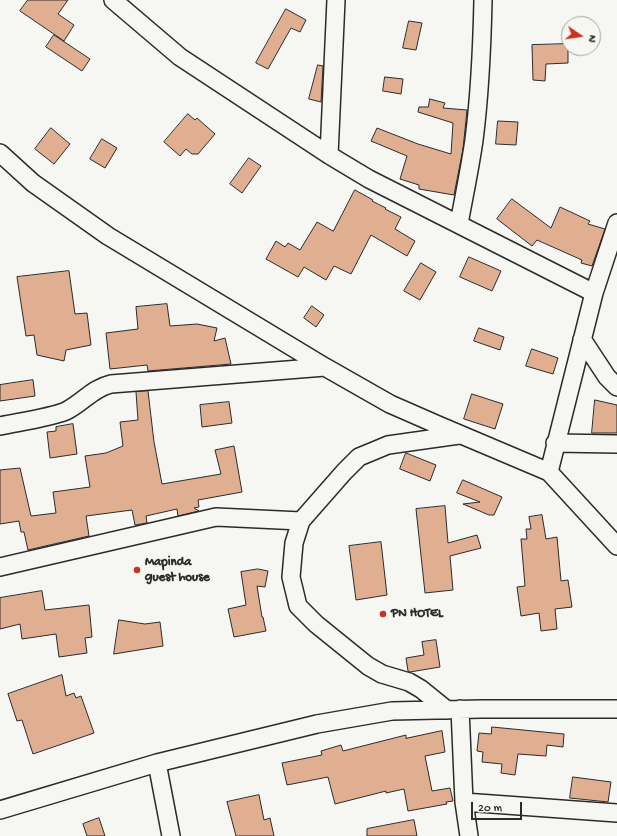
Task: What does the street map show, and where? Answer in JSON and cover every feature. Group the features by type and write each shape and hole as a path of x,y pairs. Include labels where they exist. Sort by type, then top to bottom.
{"street":[{"path":"114,0 180,57 329,155 369,179 594,293"},
{"path":"329,155 336,0"},
{"path":"459,224 474,141 480,91 483,0"},
{"path":"0,152 33,183 108,236 325,367 390,404 549,472 617,546"},
{"path":"549,472 555,443 594,293 617,223"},
{"path":"582,339 607,377 617,387"},
{"path":"0,426 58,414 74,406 101,387 111,384 325,367"},
{"path":"454,709 409,682 382,674 368,666 316,624 298,606 291,577 294,542 301,521 359,457 388,445 459,434"},
{"path":"555,443 617,444"},
{"path":"0,567 216,517 301,521"},
{"path":"454,709 468,836"},
{"path":"0,810 157,763 317,724 392,711 454,709 617,709"},
{"path":"157,763 171,836"},
{"path":"464,802 617,813"}],"building":[{"path":"28,0 68,0 58,14 74,25 64,41 20,11"},
{"path":"286,9 306,20 300,32 291,28 268,69 256,63"},
{"path":"409,21 422,23 416,50 403,48"},
{"path":"54,35 90,59 82,71 46,47"},
{"path":"561,44 561,56 568,56 568,63 546,64 545,81 533,80 532,45"},
{"path":"318,65 323,66 321,102 309,99"},
{"path":"385,77 403,79 401,94 383,91"},
{"path":"430,99 445,103 443,108 467,110 463,149 454,195 419,189 419,185 400,179 407,156 371,141 377,128 418,144 451,154 453,123 418,112 419,107 428,107"},
{"path":"188,114 195,120 197,118 215,134 198,154 192,154 186,149 180,156 164,142"},
{"path":"498,121 518,122 516,145 496,144"},
{"path":"51,128 70,144 54,164 35,149"},
{"path":"102,139 117,148 105,168 90,159"},
{"path":"249,158 261,166 242,193 230,184"},
{"path":"355,190 401,217 395,229 415,241 407,256 371,235 351,274 334,266 326,280 304,267 298,277 266,259 276,241 285,247 288,243 300,250 317,222 333,231"},
{"path":"512,199 551,228 560,207 590,221 588,224 605,229 592,266 581,263 582,260 537,240 532,246 497,219"},
{"path":"469,257 501,271 492,291 460,277"},
{"path":"421,263 436,272 420,300 404,291"},
{"path":"69,271 75,314 87,313 91,345 66,350 64,361 37,355 34,335 26,336 17,277"},
{"path":"167,304 170,326 197,324 217,328 214,341 225,338 231,364 148,371 147,365 110,369 106,333 138,329 136,307"},
{"path":"312,306 324,315 316,327 304,318"},
{"path":"479,328 504,337 500,350 474,341"},
{"path":"532,349 558,358 553,374 526,366"},
{"path":"33,380 35,396 0,401 0,385"},
{"path":"148,391 154,442 162,484 221,474 215,450 234,446 242,492 198,500 199,507 194,508 199,511 178,516 177,509 146,516 147,523 135,525 132,510 86,516 89,536 28,550 24,532 21,532 19,521 0,524 0,470 20,468 31,516 56,513 53,492 90,487 85,456 106,453 123,446 120,422 138,420 136,392"},
{"path":"472,394 503,404 495,429 464,419"},
{"path":"595,400 617,405 617,433 592,433"},
{"path":"229,402 232,423 202,427 200,405"},
{"path":"73,424 77,454 50,458 47,432 56,431 56,427"},
{"path":"406,453 436,465 430,481 400,469"},
{"path":"463,480 502,497 494,515 489,515 463,504 480,502 457,493"},
{"path":"445,506 448,543 477,535 481,548 450,556 453,590 425,593 416,509"},
{"path":"542,515 546,539 557,537 561,581 568,580 572,607 555,609 557,629 541,631 539,613 521,616 517,587 525,586 521,539 527,539 526,529 531,529 529,517"},
{"path":"381,542 387,595 356,600 349,546"},
{"path":"258,569 268,571 265,587 257,586 266,631 234,637 228,609 246,605 241,572"},
{"path":"42,591 45,610 89,605 92,637 85,638 87,653 59,657 56,634 22,639 20,624 0,629 0,598"},
{"path":"119,620 145,624 160,622 163,646 114,654"},
{"path":"436,640 440,667 410,672 408,671 406,658 424,655 422,642"},
{"path":"62,675 66,696 74,693 76,698 81,696 94,733 33,754 22,720 17,721 8,694"},
{"path":"492,727 564,734 563,747 547,745 546,756 518,754 515,775 501,773 502,764 482,762 483,752 477,751 479,733 491,734"},
{"path":"442,731 445,752 425,756 432,791 450,788 453,801 446,802 447,804 408,811 404,789 386,793 386,791 335,804 328,777 287,785 282,763 322,755 321,751 341,745 343,751 406,735 406,738"},
{"path":"573,777 611,782 608,802 570,798"},
{"path":"259,795 264,820 270,818 274,836 236,836 227,802"},
{"path":"99,818 105,836 87,836 83,824"},
{"path":"414,820 417,836 367,836 367,829"}],"place":[{"name":"Mapinda guest house","path":"137,570"},
{"name":"PN HOTEL","path":"383,614"}]}
